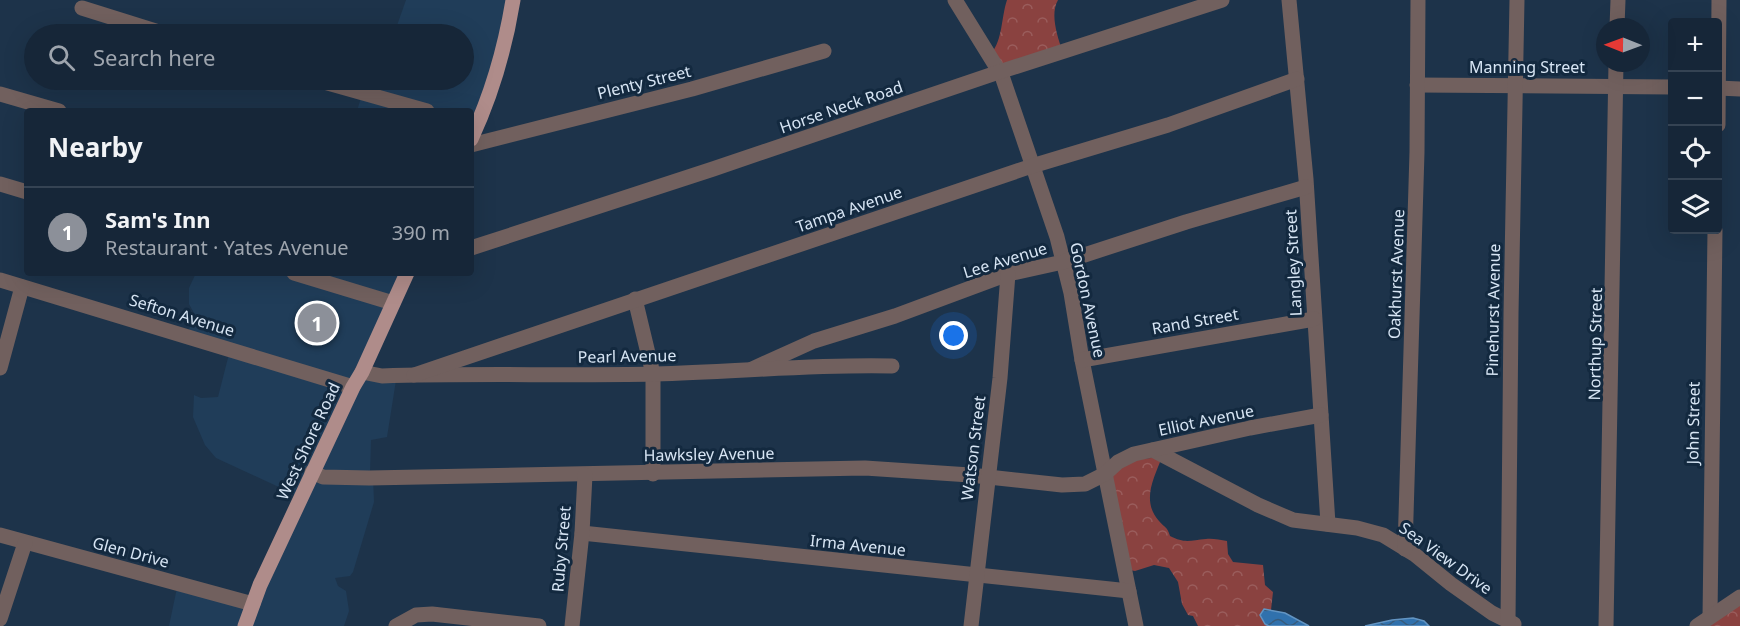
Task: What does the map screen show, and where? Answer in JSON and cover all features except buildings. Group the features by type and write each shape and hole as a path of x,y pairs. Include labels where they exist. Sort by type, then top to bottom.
{"main road":[{"path":"474,126 502,55 513,0"},
{"name":"West Shore Road","path":"245,626 312,472 362,372 406,276"}],"street":[{"name":"Gordon Avenue","path":"955,0 1002,76 1057,237 1071,293 1082,360 1136,626"},
{"name":"Horse Neck Road","path":"474,247 713,169 1191,5 1222,0"},
{"name":"Langley Street","path":"1289,0 1306,187 1328,524"},
{"name":"Oakhurst Avenue","path":"1404,549 1417,163 1418,0"},
{"name":"Pinehurst Avenue","path":"1513,624 1510,314 1517,0"},
{"path":"1617,18 1618,0"},
{"path":"1718,72 1719,0"},
{"path":"82,9 132,24"},
{"name":"Plenty Street","path":"474,144 692,89 824,51"},
{"name":"Northup Street","path":"1606,626 1616,72"},
{"name":"Tampa Avenue","path":"414,375 1032,166 1168,125 1297,79"},
{"name":"Manning Street","path":"1418,85 1668,87"},
{"path":"1722,88 1740,89"},
{"path":"353,90 416,108"},
{"path":"0,94 49,108"},
{"path":"0,184 24,191"},
{"name":"Lee Avenue","path":"752,369 814,341 895,316 1008,274 1063,262 1186,222 1306,187"},
{"name":"John Street","path":"1703,622 1715,234"},
{"name":"Watson Street","path":"971,626 1000,378 1008,274"},
{"path":"304,276 393,303"},
{"name":"Sefton Avenue","path":"0,280 353,387"},
{"path":"0,368 22,287"},
{"path":"635,299 652,374 653,474"},
{"name":"Rand Street","path":"1082,360 1314,319"},
{"name":"Pearl Avenue","path":"362,372 382,376 652,374 842,365 892,366"},
{"name":"Elliot Avenue","path":"1105,474 1126,457 1250,428 1321,415"},
{"name":"Sea View Drive","path":"1153,450 1258,505 1293,520 1357,528 1383,535 1414,554 1492,613 1513,624"},
{"name":"Hawksley Avenue","path":"312,472 323,477 369,478 865,468 1073,485 1085,484 1105,474"},
{"name":"Ruby Street","path":"572,626 582,533 585,474"},
{"name":"Irma Avenue","path":"582,533 1129,591"},
{"name":"Glen Drive","path":"0,535 253,604"},
{"path":"0,619 24,543"},
{"path":"1703,622 1740,597"},
{"path":"396,626 416,615 432,614 539,626"}],"shaded area":[{"path":"406,0 510,0 504,30 474,120 474,108 358,108 362,94 381,98 382,90 474,90 474,24 398,24"},
{"path":"195,276 403,276 358,369 397,374 387,437 371,440 370,473 373,477 374,502 353,572 350,576 335,578 338,586 346,591 349,611 344,626 169,626 178,583 245,602 296,495 216,458 205,445 193,417 194,395 201,398 218,397 230,350 187,334 195,315 189,304 189,288"}],"green space":[{"path":"1007,0 1058,0 1054,18 1062,50 999,71 991,54 1000,35"},
{"path":"1162,457 1150,497 1151,506 1159,521 1170,536 1184,541 1211,539 1227,541 1228,554 1233,562 1263,565 1265,585 1273,592 1271,610 1264,609 1265,624 1269,626 1198,626 1193,616 1188,615 1182,604 1178,582 1169,568 1154,565 1135,571 1124,569 1104,473 1118,461"},
{"path":"1740,598 1740,626 1696,626"}],"water":[{"path":"1264,609 1285,613 1309,626 1269,626 1265,624 1260,615"},
{"path":"1413,618 1424,621 1429,626 1365,626 1392,620"}],"place":[{"name":"Sam's Inn","path":"317,323"}]}
